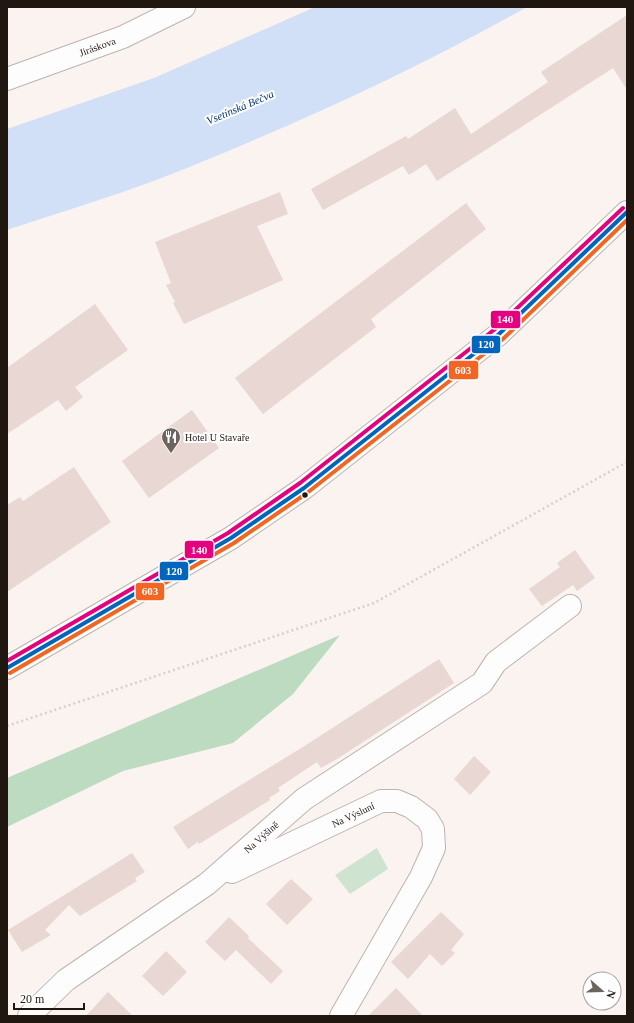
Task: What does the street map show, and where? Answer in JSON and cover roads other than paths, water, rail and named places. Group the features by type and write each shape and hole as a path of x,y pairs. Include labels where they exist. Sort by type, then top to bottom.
{"street":[{"name":"Jiráskova","path":"7,79 123,37 184,7"},
{"path":"7,668 231,538 304,488 499,334 627,212"},
{"name":"Na Výšině","path":"29,1016 66,980 207,884 304,799 482,683 496,662 570,606"},
{"name":"Na Výsluní","path":"207,884 381,801 397,801 411,806 427,819 433,829 434,848 421,878 341,1016"}],"water":[{"name":"Vsetínská Bečva","path":"315,7 527,7 486,30 360,93 274,132 142,185 7,230 7,129 154,78"}],"place":[{"name":"Hotel U Stavaře","path":"171,454"}]}
